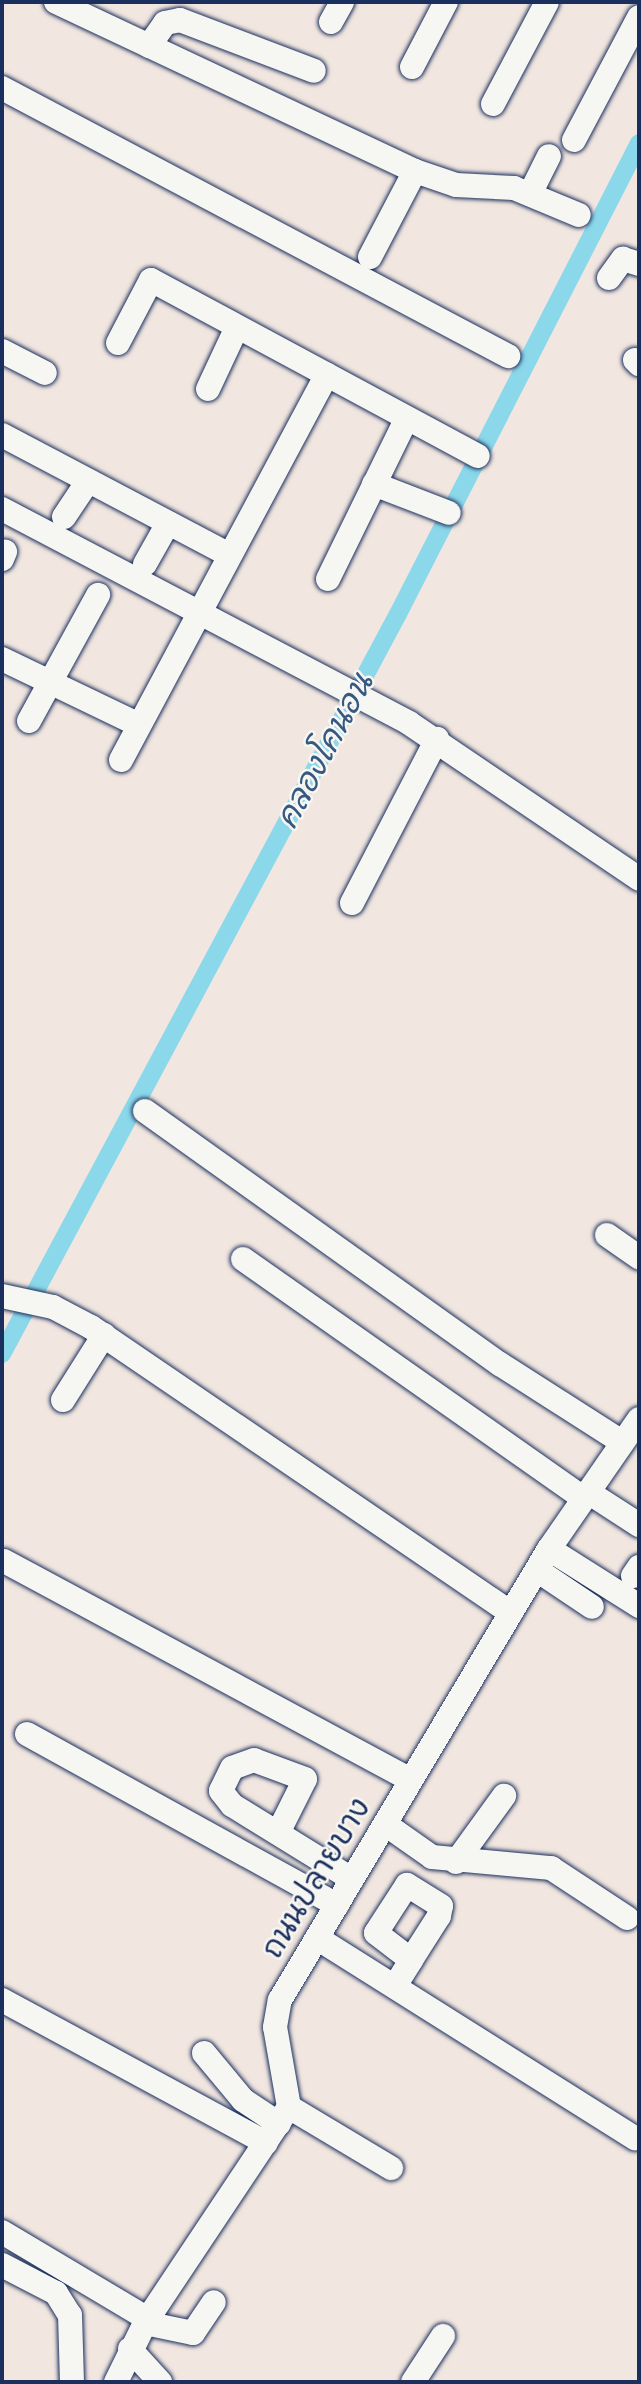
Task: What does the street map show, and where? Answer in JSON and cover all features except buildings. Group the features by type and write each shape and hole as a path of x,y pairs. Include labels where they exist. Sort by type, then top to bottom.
{"street":[{"path":"56,2 415,171 456,184 531,192 579,215"},
{"path":"412,67 446,2"},
{"path":"493,104 547,2"},
{"path":"574,140 639,17"},
{"path":"149,46 165,23 180,20 314,71"},
{"path":"2,88 508,356"},
{"path":"531,192 549,156"},
{"path":"370,257 415,171"},
{"path":"609,278 623,259 639,264"},
{"path":"118,343 150,280 478,456"},
{"path":"208,388 237,327"},
{"path":"2,351 45,373"},
{"path":"121,760 195,615 327,375"},
{"path":"328,579 407,418"},
{"path":"2,435 228,554"},
{"path":"64,517 88,481"},
{"path":"374,484 449,513"},
{"path":"2,509 195,615 436,739 639,880"},
{"path":"145,564 169,523"},
{"path":"29,721 98,595"},
{"path":"2,659 138,724"},
{"path":"352,903 436,739"},
{"path":"145,1111 500,1364 622,1442"},
{"path":"607,1235 639,1257"},
{"path":"243,1259 585,1495 639,1525"},
{"path":"8,1297 39,1302 104,1335 511,1612"},
{"path":"63,1400 104,1335"},
{"name":"ถนนปลายบาง","path":"278,2125 275,2026 280,2000 543,1559 639,1419"},
{"path":"543,1559 639,1606"},
{"path":"543,1559 592,1607"},
{"path":"5,1560 411,1780"},
{"path":"27,1734 337,1905"},
{"path":"456,1863 504,1796"},
{"path":"385,1824 432,1857 456,1863 551,1868 627,1918"},
{"path":"278,1833 352,1879"},
{"path":"317,1938 635,2138"},
{"path":"394,1986 411,1959"},
{"path":"2,2000 278,2125 391,2168"},
{"path":"204,2053 243,2100 278,2125"},
{"path":"160,2382 125,2370 146,2321 278,2125"},
{"path":"2,2232 146,2321 192,2333 214,2302"},
{"path":"2,2265 56,2293 70,2315 72,2382"},
{"path":"413,2382 443,2336"}],"waterway":[{"name":"คลองโคนอน","path":"2,1354 398,614 639,143"}]}
